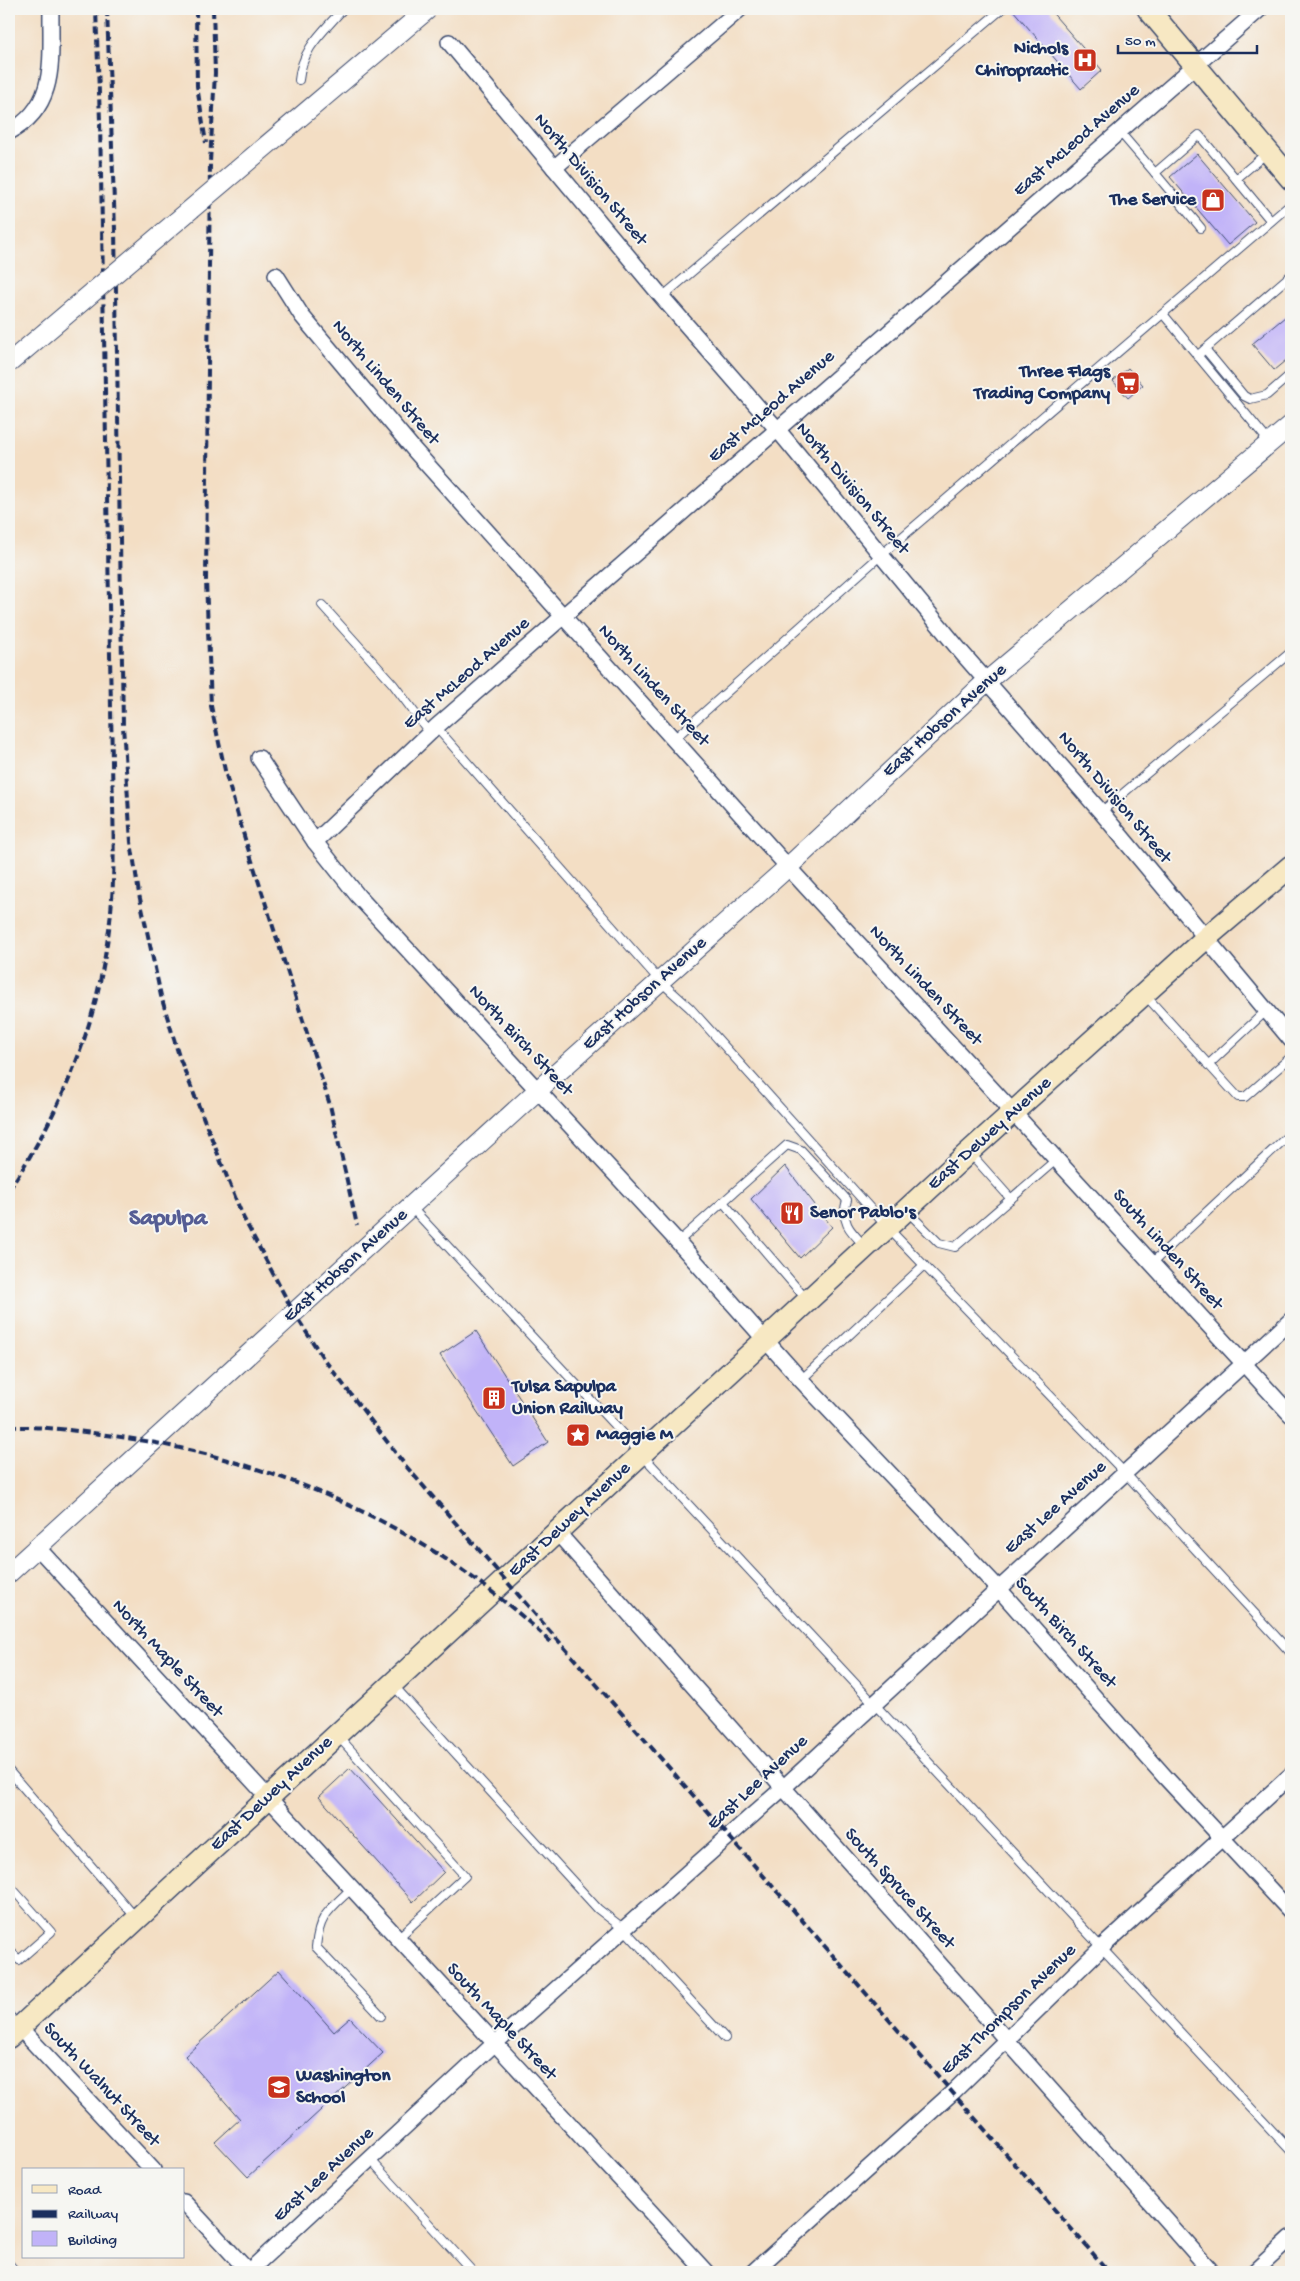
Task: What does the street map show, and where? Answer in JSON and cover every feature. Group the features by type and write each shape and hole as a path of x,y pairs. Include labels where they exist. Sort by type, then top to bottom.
{"main road":[{"path":"1148,9 1291,179"},
{"name":"East Dewey Avenue","path":"12,2027 137,1919 970,1152 1206,938 1291,866"}],"street":[{"path":"9,132 32,116 50,81 51,9"},
{"path":"9,363 428,9"},
{"path":"554,168 740,9"},
{"name":"East McLeod Avenue","path":"315,842 433,729 1260,9"},
{"name":"North Division Street","path":"449,42 662,297 777,429 987,681 1101,812 1291,1040"},
{"name":"North Linden Street","path":"276,275 302,316 408,444 788,867 1014,1112"},
{"name":"East Hobson Avenue","path":"9,1573 538,1090 788,867 987,681 1291,425"},
{"name":"North Birch Street","path":"259,758 315,842 358,896 678,1242 765,1341"},
{"name":"South Linden Street","path":"1014,1112 1291,1415"},
{"name":"East Lee Avenue","path":"249,2272 494,2044 782,1789 872,1704 1291,1320"},
{"name":"South Birch Street","path":"765,1341 998,1588 1166,1778 1291,1912"},
{"name":"South Spruce Street","path":"557,1532 782,1789 1212,2272"},
{"name":"North Maple Street","path":"37,1547 268,1798"},
{"name":"East Thompson Avenue","path":"753,2272 1007,2041 1101,1948 1291,1775"},
{"name":"South Maple Street","path":"268,1798 706,2272"},
{"name":"South Walnut Street","path":"12,2027 151,2168"},
{"path":"185,2203 249,2272"},
{"path":"1254,2272 1291,2238"}],"lane":[{"path":"299,80 301,62 312,43 343,9"},
{"path":"662,297 1002,9"},
{"path":"1119,130 1201,228"},
{"path":"1155,173 1199,135 1271,221"},
{"path":"1236,179 1268,152"},
{"path":"674,739 882,555 1291,204"},
{"path":"1197,356 1291,275"},
{"path":"1163,314 1270,443"},
{"path":"1205,349 1244,396 1250,399 1266,395 1291,374"},
{"path":"322,605 660,981 696,1015 888,1228 1125,1473 1291,1653"},
{"path":"1101,812 1291,652"},
{"path":"1144,994 1238,1097 1245,1096 1291,1057"},
{"path":"1208,1065 1266,1010"},
{"path":"1152,1263 1291,1133"},
{"path":"678,1242 787,1145 801,1150 847,1200 844,1209 846,1226 866,1248"},
{"path":"970,1152 1011,1199"},
{"path":"906,1211 939,1243 955,1247 1056,1158"},
{"path":"723,1202 808,1301"},
{"path":"411,1206 872,1704 1291,2151"},
{"path":"801,1380 924,1265"},
{"path":"392,1684 598,1908 624,1929 725,2038"},
{"path":"337,1735 465,1876 397,1939"},
{"path":"9,1771 137,1919"},
{"path":"9,1885 50,1932 19,1960 9,1950"},
{"path":"351,1889 322,1918 317,1931 316,1947 381,2016"},
{"path":"370,2159 473,2272"},
{"path":"9,2264 16,2272"}],"building":[{"path":"1012,9 1049,9 1102,70 1081,89"},
{"name":"The Service","path":"1197,154 1255,222 1228,245 1170,177"},
{"path":"1291,312 1291,356 1274,370 1252,344"},
{"name":"Three Flags Trading Company","path":"1128,368 1143,385 1128,398 1113,381"},
{"name":"Senor Pablo's","path":"785,1166 832,1227 800,1258 751,1199"},
{"name":"Tulsa Sapulpa Union Railway","path":"476,1331 548,1442 513,1466 440,1355"},
{"path":"350,1768 444,1872 413,1902 319,1797"},
{"name":"Washington School","path":"279,1970 334,2032 350,2018 383,2053 248,2177 215,2142 240,2119 185,2056"}],"railway":[{"path":"9,1190 47,1126 76,1062 88,1029 105,959 112,901 114,861 100,121 96,9"},
{"path":"107,9 115,230 123,726 131,842 139,894 161,996 180,1059 243,1217 294,1313 323,1358 405,1465 1109,2272"},
{"path":"196,9 197,86 206,143"},
{"path":"213,9 215,73 210,162 206,580 211,706 226,775 245,839 330,1105 357,1225"},
{"path":"9,1427 35,1427 75,1431 175,1447 235,1462 293,1482 350,1505 404,1533 455,1566 505,1602 552,1643"}],"place":[{"name":"Nichols Chiropractic","path":"1085,60"},
{"name":"The Service","path":"1213,200"},
{"name":"Three Flags Trading Company","path":"1128,383"},
{"name":"Senor Pablo's","path":"792,1213"},
{"name":"Tulsa Sapulpa Union Railway","path":"494,1398"},
{"name":"Maggie M","path":"578,1435"},
{"name":"Washington School","path":"279,2087"}],"district":[{"name":"Sapulpa","path":"168,1219"}]}
